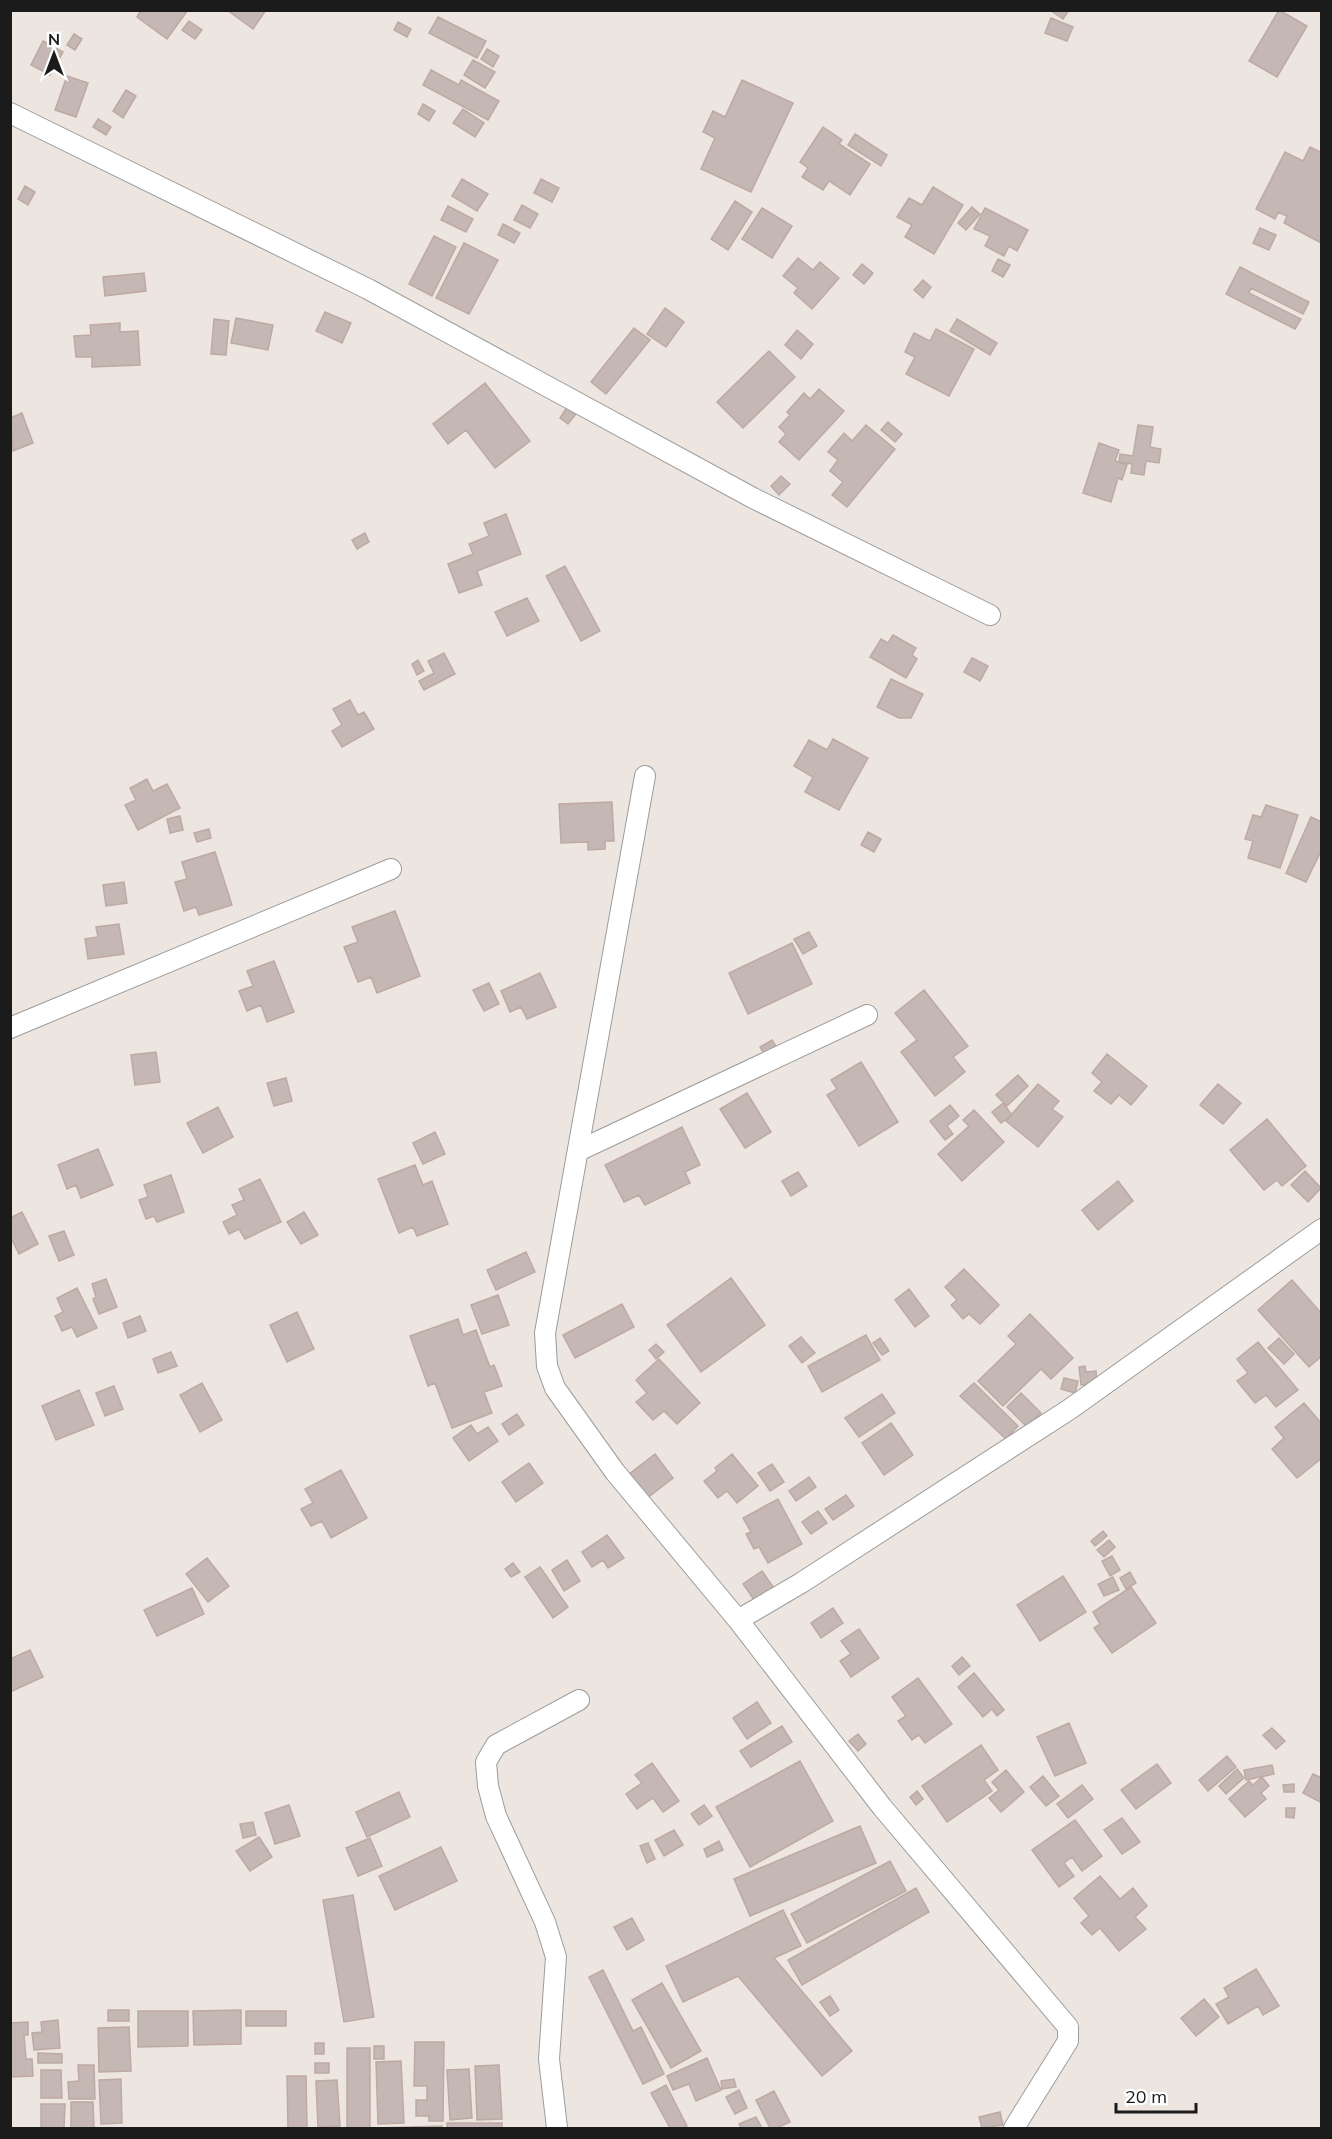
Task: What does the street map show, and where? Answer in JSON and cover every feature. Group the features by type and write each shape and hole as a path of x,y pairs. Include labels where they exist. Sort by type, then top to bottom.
{"street":[{"path":"10,113 368,289 753,498 990,615"},
{"path":"645,776 546,1333 547,1365 555,1388 615,1472 738,1620 882,1807 1068,2027 1068,2041 1014,2128"},
{"path":"10,1028 391,869"},
{"path":"578,1151 867,1015"},
{"path":"738,1620 801,1583 1070,1409 1322,1229"},
{"path":"557,2128 549,2058 556,1957 546,1922 496,1816 488,1786 486,1761 496,1745 579,1700"}],"building":[{"path":"141,10 188,10 167,39 137,17"},
{"path":"227,10 266,10 253,29"},
{"path":"1050,10 1069,10 1063,19"},
{"path":"1279,10 1307,26 1277,77 1249,61"},
{"path":"438,17 486,41 477,58 429,33"},
{"path":"1051,18 1073,27 1067,41 1045,33"},
{"path":"189,21 202,30 195,39 182,30"},
{"path":"398,22 411,29 407,37 394,30"},
{"path":"74,34 82,39 75,50 67,45"},
{"path":"43,41 63,52 50,75 31,65"},
{"path":"487,49 499,56 493,67 481,59"},
{"path":"473,60 495,72 485,88 464,75"},
{"path":"431,70 459,85 461,80 499,101 488,120 423,85"},
{"path":"67,76 88,83 76,117 55,110"},
{"path":"742,80 793,103 751,192 701,169 715,138 703,132 713,111 725,117"},
{"path":"126,90 136,96 123,118 113,111"},
{"path":"423,104 435,111 429,121 418,114"},
{"path":"463,109 484,123 475,137 453,123"},
{"path":"98,119 111,127 106,135 93,127"},
{"path":"823,127 842,140 839,144 870,164 850,195 829,181 823,190 802,177 808,168 800,162"},
{"path":"855,134 887,155 881,166 848,145"},
{"path":"1310,147 1322,153 1321,243 1284,223 1287,216 1278,212 1275,219 1256,209 1285,152 1303,161"},
{"path":"462,179 488,194 477,211 452,196"},
{"path":"541,179 559,188 552,202 534,193"},
{"path":"25,186 35,192 28,205 18,199"},
{"path":"933,187 963,205 934,254 905,237 912,225 897,217 909,198 922,205"},
{"path":"735,201 752,212 728,250 711,239"},
{"path":"522,205 538,214 530,228 514,220"},
{"path":"448,206 473,219 466,232 441,220"},
{"path":"972,207 980,214 966,230 958,223"},
{"path":"762,208 792,226 772,258 742,239"},
{"path":"985,208 1028,230 1017,251 1009,246 1004,256 985,246 990,236 974,229"},
{"path":"503,224 520,233 514,243 498,235"},
{"path":"1260,228 1276,235 1269,250 1253,243"},
{"path":"434,236 456,247 432,296 409,284"},
{"path":"464,243 498,260 469,314 436,298"},
{"path":"798,258 813,270 820,262 839,278 812,309 794,293 798,288 783,276"},
{"path":"998,259 1010,265 1003,277 992,271"},
{"path":"862,264 873,273 864,284 853,275"},
{"path":"1240,267 1309,302 1303,314 1251,288 1249,293 1301,319 1295,329 1226,294"},
{"path":"144,273 146,291 105,296 103,277"},
{"path":"923,280 931,287 923,298 914,290"},
{"path":"665,308 684,322 666,347 647,334"},
{"path":"325,312 351,323 342,343 316,331"},
{"path":"236,318 273,325 268,350 231,343"},
{"path":"214,319 229,321 226,355 211,354"},
{"path":"957,319 997,343 990,355 950,331"},
{"path":"120,323 120,332 138,331 140,365 92,367 92,357 76,357 74,336 91,335 90,325"},
{"path":"634,328 650,340 606,394 591,382"},
{"path":"936,329 974,349 949,396 906,374 915,357 905,352 914,333 930,341"},
{"path":"797,330 813,344 801,359 785,345"},
{"path":"769,351 795,377 743,428 717,402"},
{"path":"485,383 530,441 495,468 466,430 448,444 433,424"},
{"path":"819,389 844,411 799,460 779,442 786,434 779,427 790,415 787,412 804,393 810,399"},
{"path":"567,407 576,414 568,424 560,418"},
{"path":"22,413 33,443 13,451 10,418"},
{"path":"888,422 902,434 895,442 881,430"},
{"path":"866,425 895,449 847,507 832,495 843,482 830,471 838,460 828,452 844,433 852,441"},
{"path":"1138,425 1153,427 1150,447 1161,449 1159,463 1146,461 1144,475 1131,473 1132,464 1119,462 1120,454 1133,456"},
{"path":"1099,443 1119,450 1115,461 1127,465 1122,480 1118,478 1111,502 1083,493"},
{"path":"781,476 790,484 779,495 771,486"},
{"path":"506,514 521,554 477,571 482,585 459,593 448,564 473,554 469,544 489,536 484,523"},
{"path":"365,533 369,542 357,549 352,540"},
{"path":"565,566 600,631 581,641 546,576"},
{"path":"527,598 539,621 507,636 495,612"},
{"path":"893,635 916,648 912,655 917,659 906,678 870,657 881,639 888,643"},
{"path":"444,653 455,674 424,690 419,681 434,673 428,661"},
{"path":"972,658 988,666 980,681 964,672"},
{"path":"418,660 424,671 417,675 412,664"},
{"path":"891,679 923,694 911,718 899,718 877,707"},
{"path":"350,700 358,715 364,712 374,729 342,747 332,731 342,725 333,709"},
{"path":"833,739 868,758 839,810 805,792 813,777 794,766 809,740 827,750"},
{"path":"147,779 153,791 167,784 180,808 138,830 125,805 136,800 130,788"},
{"path":"612,802 614,841 605,841 605,849 588,850 588,842 561,843 559,804"},
{"path":"1266,805 1298,815 1280,868 1248,858 1253,841 1245,839 1253,815 1261,817"},
{"path":"180,816 183,830 170,833 167,819"},
{"path":"1311,817 1322,822 1322,849 1306,882 1286,873"},
{"path":"209,829 211,838 197,842 194,833"},
{"path":"868,832 881,839 874,852 861,845"},
{"path":"215,852 232,905 199,915 196,907 184,911 175,882 187,879 182,862"},
{"path":"124,882 127,903 106,906 103,885"},
{"path":"395,911 420,976 377,993 371,977 358,982 344,947 358,942 352,927"},
{"path":"119,924 124,954 88,959 85,939 98,937 96,927"},
{"path":"809,932 817,946 803,954 794,939"},
{"path":"792,943 812,984 748,1014 729,973"},
{"path":"274,961 294,1012 267,1022 261,1005 247,1011 239,991 253,986 247,971"},
{"path":"540,973 556,1007 527,1019 521,1007 510,1012 501,991"},
{"path":"489,983 499,1004 484,1011 473,990"},
{"path":"924,990 968,1046 953,1057 965,1072 935,1096 901,1052 917,1040 895,1013"},
{"path":"772,1040 777,1048 765,1055 760,1047"},
{"path":"156,1052 160,1082 135,1085 131,1055"},
{"path":"1107,1054 1147,1086 1131,1105 1119,1095 1111,1104 1094,1091 1102,1082 1092,1073"},
{"path":"861,1062 898,1122 859,1146 827,1095 837,1089 831,1080"},
{"path":"1018,1075 1028,1086 1007,1106 996,1095"},
{"path":"286,1078 292,1101 274,1106 267,1083"},
{"path":"1038,1084 1059,1101 1052,1109 1063,1117 1038,1147 1006,1121"},
{"path":"1218,1084 1241,1103 1223,1124 1200,1105"},
{"path":"747,1093 771,1132 745,1148 720,1109"},
{"path":"1003,1103 1012,1115 1001,1123 992,1112"},
{"path":"950,1105 959,1116 947,1126 953,1134 945,1140 930,1121"},
{"path":"218,1107 233,1137 203,1153 187,1123"},
{"path":"974,1110 1004,1142 962,1181 938,1154 969,1126 963,1120"},
{"path":"1267,1119 1306,1166 1282,1186 1277,1180 1264,1190 1230,1150"},
{"path":"682,1127 700,1165 685,1172 690,1183 645,1205 639,1195 624,1202 605,1165"},
{"path":"435,1132 445,1154 423,1164 413,1143"},
{"path":"98,1149 113,1185 81,1198 76,1185 67,1189 58,1165"},
{"path":"415,1165 423,1185 432,1181 448,1224 417,1236 413,1227 399,1233 378,1179"},
{"path":"1305,1171 1321,1188 1308,1202 1291,1185"},
{"path":"798,1172 807,1186 791,1196 782,1181"},
{"path":"171,1175 184,1212 157,1222 154,1216 146,1219 139,1200 148,1197 144,1185"},
{"path":"260,1179 281,1222 245,1239 239,1229 229,1234 223,1222 237,1215 232,1205 244,1200 239,1189"},
{"path":"1118,1181 1133,1201 1098,1230 1082,1210"},
{"path":"22,1212 38,1244 19,1254 10,1236 10,1218"},
{"path":"304,1212 318,1235 301,1244 287,1222"},
{"path":"64,1231 74,1255 59,1261 49,1236"},
{"path":"526,1252 535,1272 496,1290 487,1270"},
{"path":"964,1269 999,1305 980,1324 969,1314 963,1319 951,1305 957,1300 945,1287"},
{"path":"731,1278 765,1325 701,1372 667,1325"},
{"path":"106,1279 117,1307 99,1314 93,1299 96,1297 92,1284"},
{"path":"1292,1280 1322,1314 1322,1356 1309,1367 1258,1310"},
{"path":"77,1288 97,1328 77,1337 72,1327 62,1331 55,1316 63,1312 57,1298"},
{"path":"909,1289 929,1316 915,1327 895,1300"},
{"path":"498,1295 509,1325 482,1334 471,1305"},
{"path":"622,1304 634,1327 575,1358 563,1335"},
{"path":"297,1312 314,1349 287,1362 270,1325"},
{"path":"1030,1314 1073,1358 1051,1379 1041,1369 1003,1406 978,1381 1016,1344 1008,1336"},
{"path":"140,1316 146,1331 128,1338 123,1323"},
{"path":"458,1319 463,1335 476,1330 490,1367 494,1365 502,1386 484,1392 492,1413 452,1428 435,1383 428,1386 410,1336"},
{"path":"866,1335 880,1360 822,1392 808,1366"},
{"path":"801,1337 815,1353 802,1363 789,1346"},
{"path":"880,1338 889,1351 882,1355 873,1343"},
{"path":"1279,1338 1294,1354 1284,1364 1268,1348"},
{"path":"1258,1342 1298,1390 1276,1407 1266,1395 1255,1403 1237,1381 1248,1373 1237,1359"},
{"path":"656,1344 664,1352 656,1359 649,1350"},
{"path":"171,1352 177,1366 158,1373 153,1359"},
{"path":"659,1359 700,1403 677,1424 664,1411 653,1420 636,1402 647,1393 636,1380"},
{"path":"1085,1366 1086,1372 1096,1371 1097,1384 1081,1385 1079,1367"},
{"path":"1064,1378 1078,1381 1075,1393 1061,1389"},
{"path":"202,1383 222,1420 200,1432 180,1395"},
{"path":"974,1383 1018,1426 1006,1439 960,1396"},
{"path":"114,1386 123,1409 105,1416 96,1393"},
{"path":"79,1390 94,1425 56,1440 42,1406"},
{"path":"1021,1393 1041,1413 1027,1427 1007,1407"},
{"path":"882,1394 895,1413 859,1437 845,1418"},
{"path":"1304,1403 1322,1424 1322,1458 1297,1478 1272,1449 1284,1438 1275,1427"},
{"path":"517,1414 524,1425 509,1435 502,1424"},
{"path":"891,1423 913,1455 884,1475 862,1443"},
{"path":"471,1425 477,1434 488,1427 498,1441 469,1461 453,1438"},
{"path":"655,1454 673,1478 646,1499 628,1475"},
{"path":"732,1454 758,1486 737,1503 727,1491 718,1498 704,1481 717,1471 715,1468"},
{"path":"529,1463 543,1483 516,1502 502,1482"},
{"path":"772,1464 784,1482 770,1491 758,1473"},
{"path":"341,1470 367,1518 331,1538 322,1521 311,1526 301,1509 313,1503 305,1489"},
{"path":"809,1477 816,1487 796,1501 789,1491"},
{"path":"846,1495 854,1506 833,1520 825,1509"},
{"path":"778,1499 802,1544 768,1563 759,1547 754,1549 746,1534 751,1532 743,1518"},
{"path":"818,1511 827,1523 811,1534 802,1522"},
{"path":"1103,1531 1107,1536 1095,1546 1091,1541"},
{"path":"607,1535 624,1558 608,1568 603,1560 592,1567 582,1552"},
{"path":"1109,1540 1115,1547 1104,1557 1097,1550"},
{"path":"1112,1556 1120,1570 1110,1576 1102,1561"},
{"path":"207,1558 229,1586 208,1602 186,1574"},
{"path":"567,1560 580,1581 564,1591 552,1570"},
{"path":"513,1563 520,1572 511,1577 505,1569"},
{"path":"540,1567 568,1607 553,1618 525,1577"},
{"path":"762,1571 776,1591 757,1604 743,1584"},
{"path":"1130,1572 1136,1583 1126,1589 1120,1578"},
{"path":"1063,1576 1086,1612 1040,1641 1017,1605"},
{"path":"1113,1577 1119,1590 1104,1596 1098,1584"},
{"path":"1131,1587 1156,1623 1112,1653 1094,1628 1100,1624 1093,1612"},
{"path":"192,1588 204,1614 157,1636 144,1610"},
{"path":"833,1608 843,1623 821,1638 811,1623"},
{"path":"859,1629 879,1658 851,1677 840,1661 851,1654 841,1641"},
{"path":"30,1650 43,1677 10,1692 10,1659"},
{"path":"962,1657 970,1666 959,1675 952,1666"},
{"path":"974,1673 1004,1710 997,1716 992,1709 983,1717 958,1687"},
{"path":"918,1678 952,1724 925,1743 919,1735 912,1740 898,1721 906,1716 892,1697"},
{"path":"757,1702 771,1723 747,1739 733,1718"},
{"path":"1069,1723 1086,1763 1055,1776 1037,1737"},
{"path":"782,1726 792,1742 751,1767 740,1751"},
{"path":"1272,1728 1285,1741 1276,1749 1263,1735"},
{"path":"858,1734 866,1744 858,1751 849,1741"},
{"path":"981,1745 998,1770 984,1780 992,1791 947,1822 922,1786"},
{"path":"1227,1756 1236,1767 1208,1791 1199,1780"},
{"path":"800,1761 833,1821 750,1867 716,1807"},
{"path":"652,1763 679,1801 663,1812 653,1798 637,1809 626,1794 642,1783 635,1775"},
{"path":"1157,1764 1171,1783 1136,1809 1121,1790"},
{"path":"1272,1765 1274,1774 1246,1780 1244,1770"},
{"path":"1237,1769 1244,1778 1226,1794 1219,1786"},
{"path":"1006,1770 1024,1792 1001,1812 989,1798 999,1790 992,1782"},
{"path":"1313,1774 1322,1778 1322,1803 1303,1793"},
{"path":"1043,1776 1059,1796 1046,1806 1030,1787"},
{"path":"1262,1777 1269,1786 1261,1793 1266,1799 1245,1817 1229,1799 1249,1781 1253,1785"},
{"path":"1294,1784 1294,1792 1284,1792 1283,1785"},
{"path":"1082,1785 1093,1799 1068,1818 1057,1804"},
{"path":"917,1791 923,1799 916,1805 910,1797"},
{"path":"399,1792 410,1817 367,1837 356,1812"},
{"path":"289,1805 300,1836 275,1844 265,1813"},
{"path":"704,1805 712,1816 699,1825 691,1814"},
{"path":"1286,1808 1295,1808 1294,1818 1286,1817"},
{"path":"1122,1818 1140,1842 1122,1854 1104,1830"},
{"path":"1075,1820 1102,1856 1082,1871 1072,1857 1064,1863 1074,1876 1059,1887 1032,1850"},
{"path":"253,1822 256,1835 243,1838 240,1824"},
{"path":"860,1826 876,1863 750,1916 734,1879"},
{"path":"674,1830 683,1845 664,1856 655,1840"},
{"path":"259,1837 272,1857 250,1871 236,1851"},
{"path":"370,1838 382,1866 358,1876 346,1848"},
{"path":"719,1841 723,1850 707,1857 704,1849"},
{"path":"648,1843 655,1859 647,1863 640,1846"},
{"path":"441,1847 457,1881 395,1910 379,1876"},
{"path":"890,1861 906,1891 807,1943 791,1914"},
{"path":"1100,1876 1120,1899 1133,1888 1147,1906 1135,1917 1146,1929 1119,1951 1100,1928 1092,1935 1081,1923 1089,1916 1074,1898"},
{"path":"916,1888 929,1912 802,1985 788,1960"},
{"path":"353,1895 374,2017 344,2022 323,1900"},
{"path":"783,1910 801,1946 774,1958 852,2051 822,2076 738,1976 683,2002 666,1966"},
{"path":"632,1918 644,1940 627,1950 614,1927"},
{"path":"1256,1969 1279,2006 1263,2015 1258,2006 1228,2024 1216,2004 1229,1997 1224,1988"},
{"path":"603,1970 633,2031 641,2027 664,2074 643,2084 589,1977"},
{"path":"662,1983 701,2051 671,2068 632,2000"},
{"path":"830,1996 839,2010 830,2016 820,2002"},
{"path":"1204,1999 1219,2017 1196,2036 1181,2018"},
{"path":"108,2010 129,2010 129,2021 108,2021"},
{"path":"241,2010 241,2044 194,2045 193,2011"},
{"path":"138,2011 188,2011 188,2046 138,2047"},
{"path":"246,2011 286,2011 286,2026 246,2026"},
{"path":"58,2020 60,2048 34,2050 32,2033 42,2032 41,2022"},
{"path":"28,2022 28,2035 24,2035 26,2059 32,2059 33,2076 10,2077 10,2023"},
{"path":"129,2027 131,2071 99,2072 98,2028"},
{"path":"415,2042 444,2042 443,2121 429,2121 429,2116 416,2116 416,2100 427,2100 427,2086 414,2086"},
{"path":"315,2043 324,2043 324,2054 315,2054"},
{"path":"374,2046 384,2046 384,2059 374,2059"},
{"path":"347,2048 370,2048 370,2128 347,2128"},
{"path":"38,2053 62,2054 62,2063 38,2063"},
{"path":"707,2058 721,2090 696,2101 689,2084 673,2090 667,2076"},
{"path":"401,2061 404,2123 378,2124 376,2062"},
{"path":"315,2063 329,2063 329,2073 315,2073"},
{"path":"78,2065 94,2065 95,2099 69,2099 68,2082 79,2081"},
{"path":"499,2065 502,2119 477,2120 475,2066"},
{"path":"469,2069 472,2118 450,2120 447,2070"},
{"path":"41,2070 61,2070 62,2098 41,2098"},
{"path":"287,2076 306,2076 307,2128 288,2128"},
{"path":"121,2079 122,2123 101,2124 99,2080"},
{"path":"734,2079 736,2087 722,2089 721,2081"},
{"path":"337,2080 340,2126 318,2127 316,2081"},
{"path":"666,2085 687,2126 683,2128 670,2128 651,2093"},
{"path":"739,2090 747,2108 735,2114 726,2097"},
{"path":"774,2091 790,2122 777,2128 770,2128 756,2100"},
{"path":"71,2102 93,2102 94,2128 71,2128"},
{"path":"41,2104 65,2104 64,2128 41,2128"},
{"path":"1000,2112 1003,2125 982,2128 979,2117"},
{"path":"756,2117 762,2128 741,2128 739,2124"},
{"path":"447,2123 502,2123 502,2128 447,2128"},
{"path":"442,2126 442,2128 376,2128"}]}
